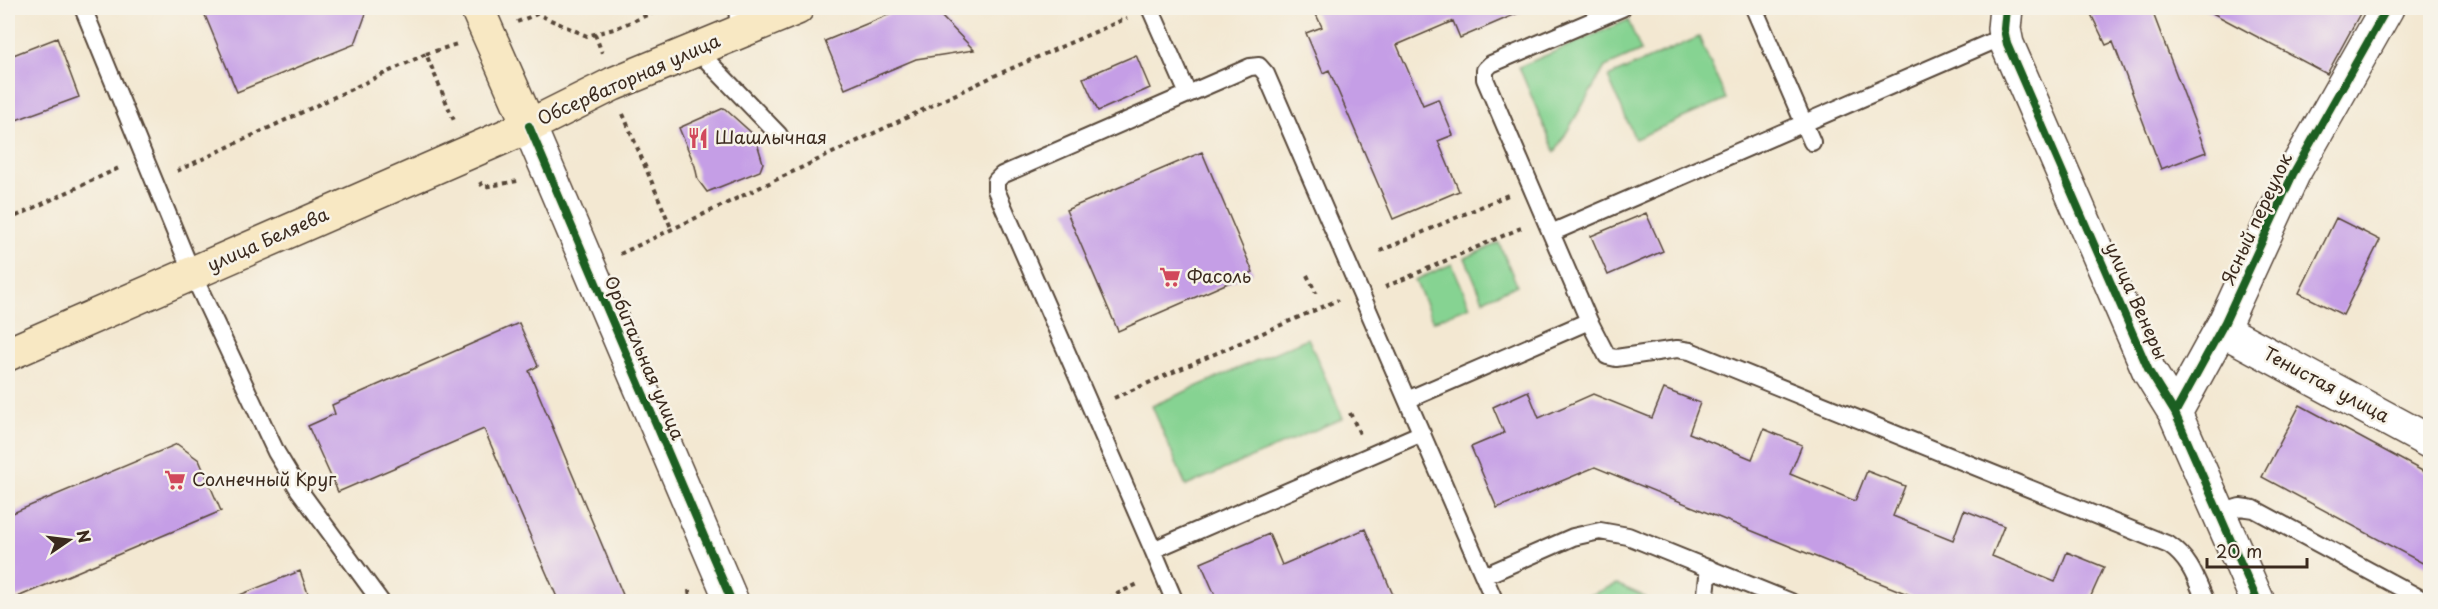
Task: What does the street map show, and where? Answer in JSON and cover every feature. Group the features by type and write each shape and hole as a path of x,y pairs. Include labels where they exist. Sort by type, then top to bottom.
{"main road":[{"name":"Обсерваторная улица","path":"529,126 613,84 696,50 738,19 797,8"},
{"name":"Орбитальная улица","path":"483,20 529,126"},
{"name":"улица Беляева","path":"8,354 529,126"}],"street":[{"name":"Ясный переулок","path":"2175,413 2221,329 2293,174 2387,8"},
{"name":"улица Венеры","path":"2006,22 2149,371 2175,413 2258,602"},
{"name":"Орбитальная улица","path":"529,126 732,602"},
{"name":"Тенистая улица","path":"2221,329 2430,442"}],"lane":[{"path":"83,8 192,273 276,452 299,490 381,602"},
{"path":"1150,8 1188,94"},
{"path":"1622,8 1491,64 1485,70 1485,79 1589,321 1607,356 1616,358 1677,349 1690,351 2169,545 2181,553 2192,568 2206,602"},
{"path":"1754,8 1812,142"},
{"path":"1548,225 1804,123 2006,22"},
{"path":"696,50 779,135"},
{"path":"1175,602 996,190 996,181 1002,175 1250,67 1259,66 1266,74 1495,602"},
{"path":"1407,400 1589,321"},
{"path":"1153,549 1422,433"},
{"path":"2220,513 2240,507 2254,509 2427,602"},
{"path":"1484,576 1573,537 1600,531 1628,536 1791,602"},
{"path":"1705,602 1709,568"}],"path":[{"path":"532,8 537,14 587,36 664,8"},
{"path":"483,20 537,14"},
{"path":"589,268 994,76 1129,17"},
{"path":"595,34 625,122 672,230"},
{"path":"154,182 426,54 483,187 519,181 524,192"},
{"path":"8,220 143,156"},
{"path":"1380,251 1531,186"},
{"path":"1390,285 1548,225"},
{"path":"1307,275 1316,293"},
{"path":"1091,408 1360,291"},
{"path":"1350,412 1364,443"},
{"path":"1100,602 1163,573"},
{"path":"689,586 690,602"}],"green space":[{"path":"1628,20 1641,51 1605,67 1555,152 1519,67"},
{"path":"1699,37 1726,99 1635,139 1608,77"},
{"path":"1499,243 1517,285 1483,300 1465,258"},
{"path":"1452,264 1470,306 1433,321 1415,280"},
{"path":"1308,338 1343,418 1186,486 1152,406"},
{"path":"1616,584 1644,596 1646,601 1576,601"}],"building":[{"path":"202,8 368,8 355,44 237,92"},
{"path":"905,8 921,8 925,16 936,11 974,50 916,59 845,89 825,41"},
{"path":"1313,8 1530,8 1460,38 1453,21 1397,45 1423,105 1438,99 1453,135 1438,141 1459,191 1393,219 1329,70 1323,73 1306,33 1322,27"},
{"path":"2088,8 2151,8 2206,152 2161,169 2113,42 2106,45"},
{"path":"2203,8 2363,8 2327,74"},
{"path":"57,38 79,97 8,123 8,57"},
{"path":"1136,55 1150,88 1098,111 1083,78"},
{"path":"724,108 755,136 763,163 760,171 707,192 698,180 695,166 679,128"},
{"path":"1202,152 1253,272 1118,331 1066,210"},
{"path":"1646,213 1663,251 1608,275 1591,236"},
{"path":"2336,218 2380,240 2343,315 2299,293"},
{"path":"519,323 538,366 529,371 626,602 559,602 484,429 338,492 308,426 335,414 332,405"},
{"path":"1664,389 1700,403 1689,433 1752,459 1764,429 1802,445 1790,474 1855,501 1867,471 1905,486 1893,516 1953,540 1964,510 2004,526 1992,556 2055,582 2067,552 2104,567 2091,596 2101,602 1927,602 1595,467 1497,508 1471,447 1504,433 1493,407 1528,391 1539,418 1593,394 1652,418"},
{"path":"2300,405 2430,475 2430,567 2262,477"},
{"path":"177,444 199,460 221,511 8,601 8,515"},
{"path":"1365,529 1396,602 1218,602 1201,563 1269,534 1282,565"},
{"path":"300,571 311,602 227,602 227,600"}],"cycle path":[{"path":"2006,8 2004,29 2007,44 2149,371 2175,413 2258,602"},
{"path":"2175,413 2225,322 2293,174 2387,8"},
{"path":"529,126 732,602"}],"place":[{"name":"Шашлычная","path":"698,138"},
{"name":"Фасоль","path":"1170,277"},
{"name":"Солнечный Круг","path":"175,480"}]}
